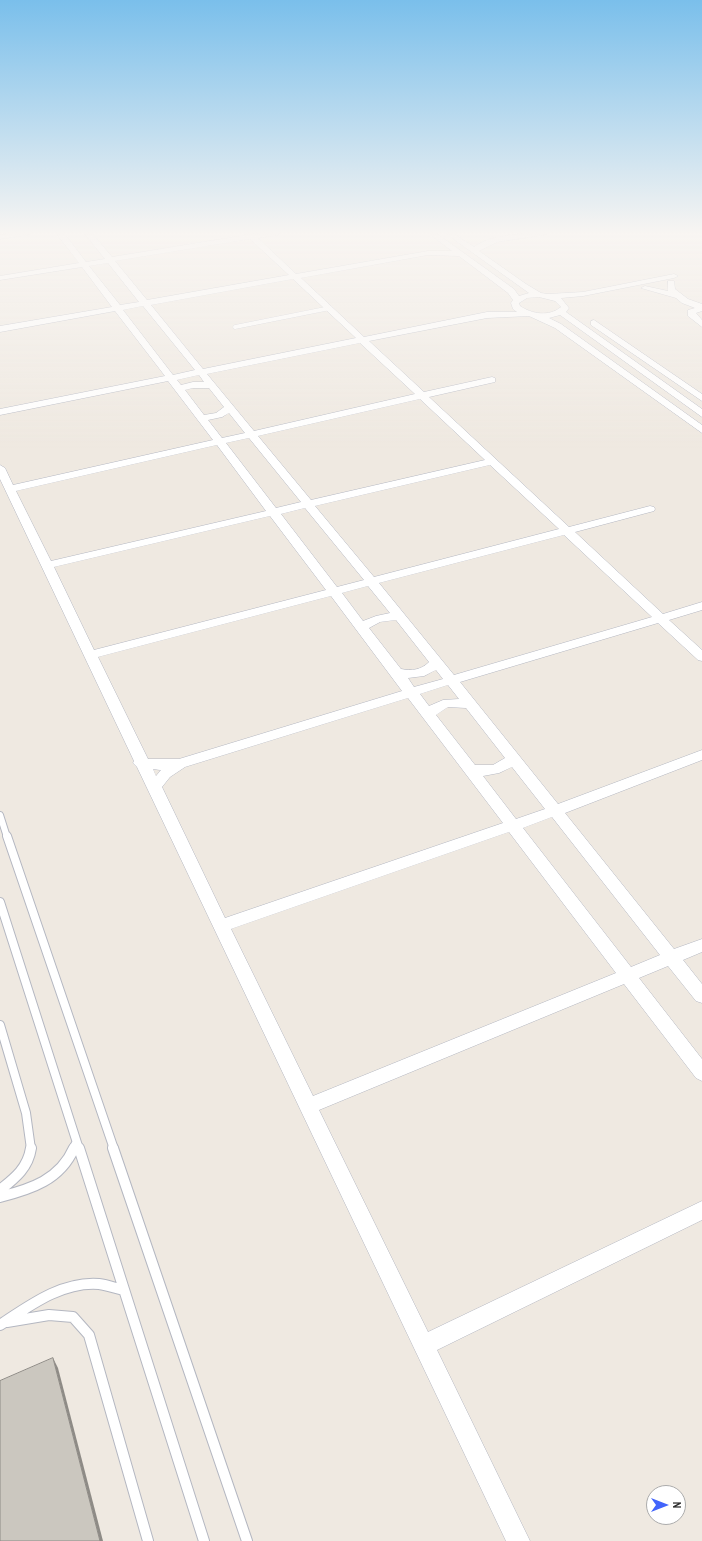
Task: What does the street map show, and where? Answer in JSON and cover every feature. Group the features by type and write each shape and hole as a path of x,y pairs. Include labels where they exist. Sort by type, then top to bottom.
{"street":[{"path":"0,329 111,305"},
{"path":"116,305 181,388 702,1073"},
{"path":"147,305 451,680 702,996"},
{"path":"327,305 702,657"},
{"path":"487,315 510,305"},
{"path":"517,305 520,311 527,314"},
{"path":"561,305 563,309 701,412"},
{"path":"1,412 487,315 527,314 547,316 563,309 579,305"},
{"path":"689,305 692,316 702,324"},
{"path":"691,312 702,308"},
{"path":"537,315 558,326 702,430"},
{"path":"594,323 702,398"},
{"path":"10,488 222,442 492,380"},
{"path":"181,388 199,384 211,385"},
{"path":"203,418 219,415 230,408"},
{"path":"47,565 492,461"},
{"path":"0,468 140,763 518,1541"},
{"path":"90,655 650,509"},
{"path":"153,788 168,771 180,764 451,680 660,617 702,606"},
{"path":"363,627 368,623 382,618 399,616"},
{"path":"398,673 409,675 422,673 434,667 436,662"},
{"path":"429,714 437,706 449,702 471,705"},
{"path":"220,926 554,811 702,755"},
{"path":"472,770 481,772 504,767 513,758"},
{"path":"140,763 160,765 180,764"},
{"path":"307,1107 702,945"},
{"path":"423,1346 702,1210"}],"lane":[{"path":"235,327 330,308"},
{"path":"0,815 247,1541"},
{"path":"0,902 204,1541"},
{"path":"0,1026 31,1131 31,1155 23,1172 0,1190"},
{"path":"0,1197 30,1189 48,1180 63,1168 72,1155 76,1142"},
{"path":"3,1323 40,1299 74,1286 99,1284 123,1290"},
{"path":"3,1323 49,1315 73,1317 89,1335 148,1541"}],"building":[{"path":"53,1358 100,1541 0,1541 0,1381"}]}
